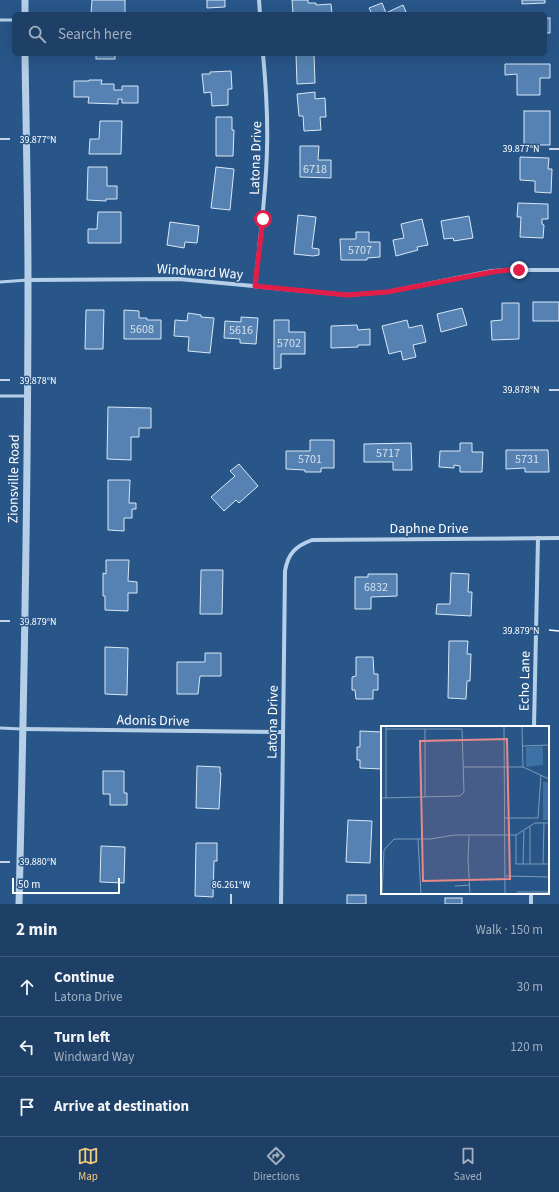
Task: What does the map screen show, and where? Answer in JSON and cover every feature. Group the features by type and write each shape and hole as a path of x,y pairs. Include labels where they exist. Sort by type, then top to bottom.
{"street":[{"path":"24,12 25,0"},
{"path":"260,0 260,12"},
{"name":"Zionsville Road","path":"19,904 24,729 28,280 25,56"},
{"name":"Latona Drive","path":"255,286 263,219 267,150 267,108 264,56"},
{"name":"Windward Way","path":"28,280 179,278 347,295 387,292 508,270 559,270"},
{"name":"Echo Lane","path":"534,726 538,538"},
{"name":"Daphne Drive","path":"300,545 312,540 559,538"},
{"name":"Latona Drive","path":"280,904 285,571 288,558 300,545"},
{"name":"Adonis Drive","path":"24,729 282,732"}],"lane":[{"path":"0,20 12,20"},
{"path":"0,282 28,280"},
{"path":"0,396 27,396"},
{"path":"0,728 24,729"}],"building":[{"path":"92,0 125,0 125,12 91,12"},
{"path":"207,0 225,0 225,7 207,8"},
{"path":"292,0 308,0 308,3 316,3 316,5 331,4 332,12 293,12"},
{"path":"522,0 545,0 545,3 522,4"},
{"path":"382,3 386,12 371,12 369,8"},
{"path":"403,5 406,12 388,12"},
{"path":"547,18 550,18 550,33 547,33"},
{"path":"96,56 115,56 115,59 96,59"},
{"path":"296,56 314,56 315,83 297,84"},
{"path":"505,64 550,64 550,78 540,78 540,95 517,95 517,74 505,75"},
{"path":"231,71 232,89 228,89 228,105 212,106 211,92 204,93 202,74"},
{"path":"102,80 101,84 114,84 114,90 122,90 122,86 138,86 138,103 122,103 122,99 118,99 118,104 88,103 89,97 74,97 74,81"},
{"path":"315,92 315,99 325,98 326,117 320,117 321,130 304,131 303,116 299,116 297,94"},
{"path":"524,111 550,111 550,145 524,145"},
{"path":"216,117 232,117 232,130 234,130 233,156 216,156"},
{"path":"100,121 122,121 121,154 89,154 90,139 99,139"},
{"path":"300,146 319,146 318,160 331,160 331,178 300,177"},
{"path":"520,157 549,158 548,169 552,169 551,193 535,192 535,181 520,180"},
{"path":"88,167 107,167 107,186 117,186 117,199 106,199 106,201 87,200"},
{"path":"216,167 234,169 230,210 211,208"},
{"path":"518,203 548,204 548,219 542,219 542,224 544,225 543,238 520,237 521,217 517,217"},
{"path":"98,212 121,212 121,243 88,243 88,229 97,229"},
{"path":"298,215 316,217 312,248 319,249 319,255 313,256 294,254"},
{"path":"469,216 473,238 454,241 453,238 444,239 441,221"},
{"path":"422,219 428,245 417,247 418,250 396,256 393,240 404,238 401,224"},
{"path":"170,222 199,226 197,243 185,242 184,248 167,245"},
{"path":"356,232 369,232 369,242 380,242 380,257 367,258 367,260 341,260 340,239 356,239"},
{"path":"533,302 559,302 559,321 533,321"},
{"path":"502,303 519,303 519,339 492,340 491,321 502,320"},
{"path":"462,308 467,325 441,332 437,314"},
{"path":"86,310 104,310 103,349 85,349"},
{"path":"124,310 139,311 139,318 147,318 147,320 161,320 161,339 124,339"},
{"path":"188,313 201,315 201,317 214,318 210,353 188,351 189,337 174,336 175,320 187,321"},
{"path":"241,317 258,318 256,344 240,343 240,339 224,338 225,321 241,322"},
{"path":"274,320 289,320 289,332 305,332 305,354 281,354 281,368 274,369"},
{"path":"407,320 409,328 422,325 426,342 413,345 416,357 403,360 401,351 389,354 382,326"},
{"path":"357,325 358,330 370,329 370,345 331,348 331,326"},
{"path":"108,407 151,408 151,428 139,428 139,437 131,437 131,460 107,459"},
{"path":"310,440 334,440 334,468 321,468 321,472 305,472 305,470 286,469 286,451 310,451"},
{"path":"411,443 412,470 393,470 393,462 364,462 364,444"},
{"path":"460,443 472,443 472,452 483,452 482,472 460,472 460,466 454,465 454,468 439,467 440,451 460,451"},
{"path":"506,450 548,450 549,472 525,472 525,468 506,469"},
{"path":"239,464 258,486 239,503 236,500 224,511 211,497 235,476 230,471"},
{"path":"108,480 130,480 129,503 136,503 136,509 132,509 132,518 124,518 124,531 108,530"},
{"path":"106,560 129,560 128,581 137,582 137,593 128,593 128,611 105,610 105,596 103,596 103,573 106,574"},
{"path":"201,570 223,570 222,614 200,614"},
{"path":"451,573 469,574 468,592 472,592 471,616 436,614 437,604 450,604"},
{"path":"368,574 397,574 397,596 371,597 371,609 355,609 355,577 368,577"},
{"path":"449,641 468,641 467,654 471,654 470,681 467,681 466,699 448,698"},
{"path":"105,647 128,648 127,695 105,694"},
{"path":"205,653 221,653 221,676 200,676 198,694 177,694 177,662 205,662"},
{"path":"356,657 373,657 374,674 378,674 378,690 373,690 373,699 356,699 355,690 352,690 352,677 356,676"},
{"path":"360,731 381,732 381,769 360,768 360,760 357,760 357,747 360,747"},
{"path":"197,766 220,767 219,809 196,808"},
{"path":"103,771 124,771 124,793 127,793 127,805 110,805 110,794 103,794"},
{"path":"348,820 372,821 370,863 346,862"},
{"path":"196,843 217,843 217,861 214,861 213,897 195,896"},
{"path":"101,846 125,847 124,883 100,882"},
{"path":"347,895 366,895 366,904 347,904"},
{"path":"445,898 462,898 462,904 445,904"}],"route":[{"path":"263,219 255,286 347,295 387,292 481,273 519,270"}]}
